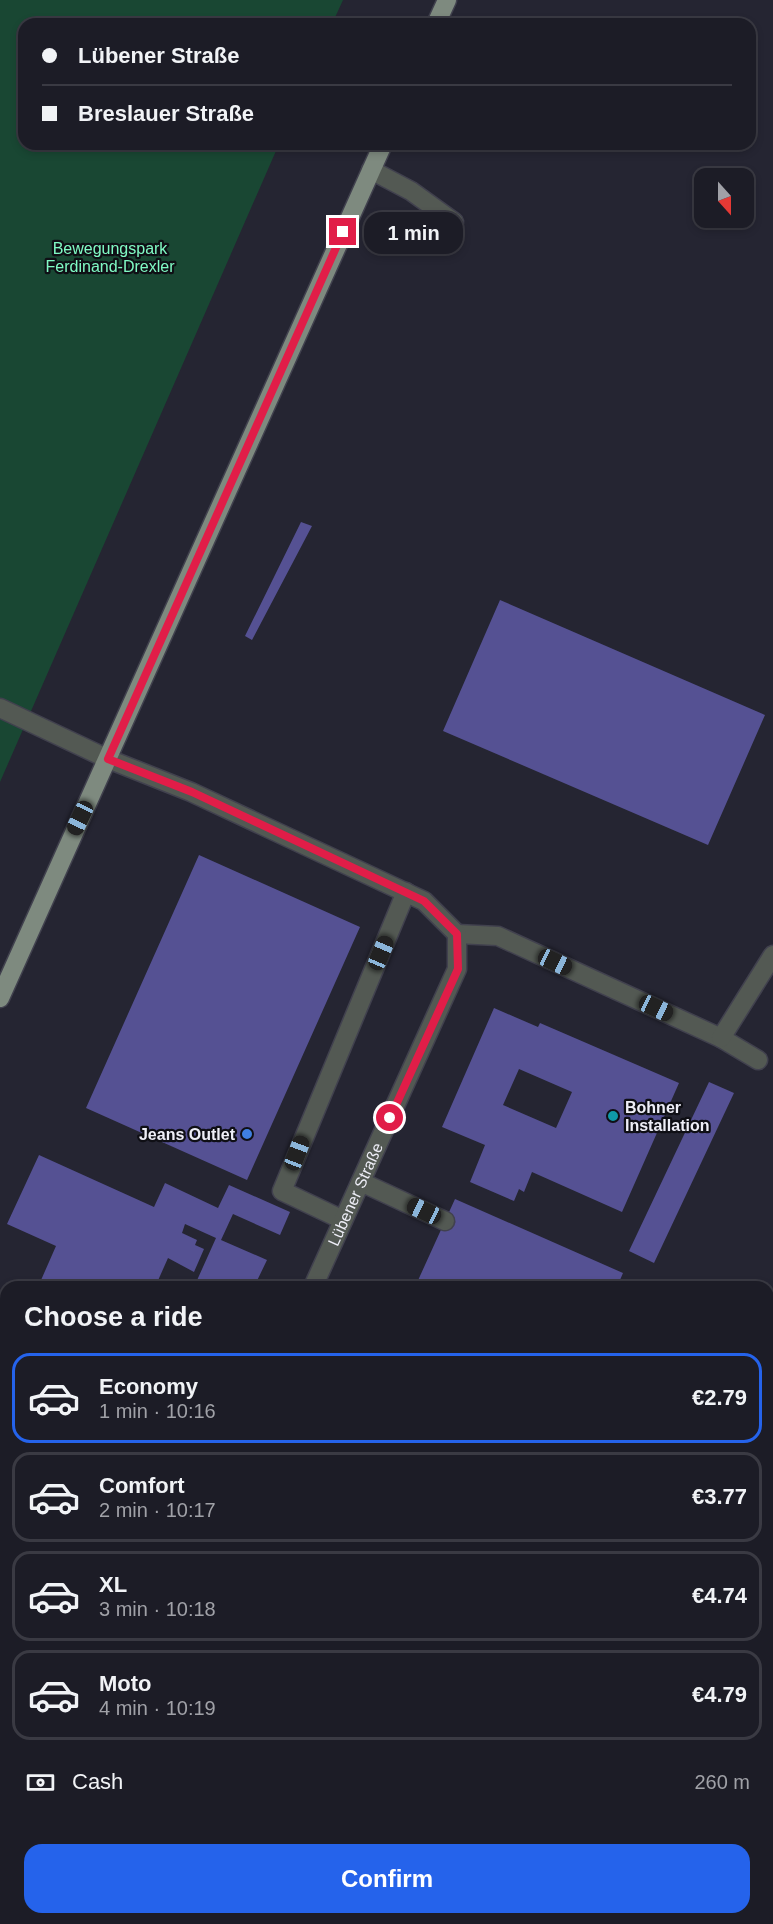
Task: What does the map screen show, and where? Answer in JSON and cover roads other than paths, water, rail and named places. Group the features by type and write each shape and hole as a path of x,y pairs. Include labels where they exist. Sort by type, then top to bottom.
{"main road":[{"path":"439,18 447,0"},
{"path":"0,998 380,150"}],"street":[{"path":"371,170 411,191 454,222"},
{"path":"0,708 108,759 192,792 406,892 424,901 457,934 498,936 721,1038 758,1060"},
{"path":"343,1220 282,1191 406,892"},
{"name":"Lübener Straße","path":"316,1281 458,969 457,934"},
{"path":"721,1038 773,955"},
{"path":"361,1182 445,1221"}],"place":[{"name":"Bohner Installation","path":"613,1116"},
{"name":"Jeans Outlet","path":"247,1134"}],"park label":[{"name":"Bewegungspark Ferdinand-Drexler","path":"110,257"}]}
